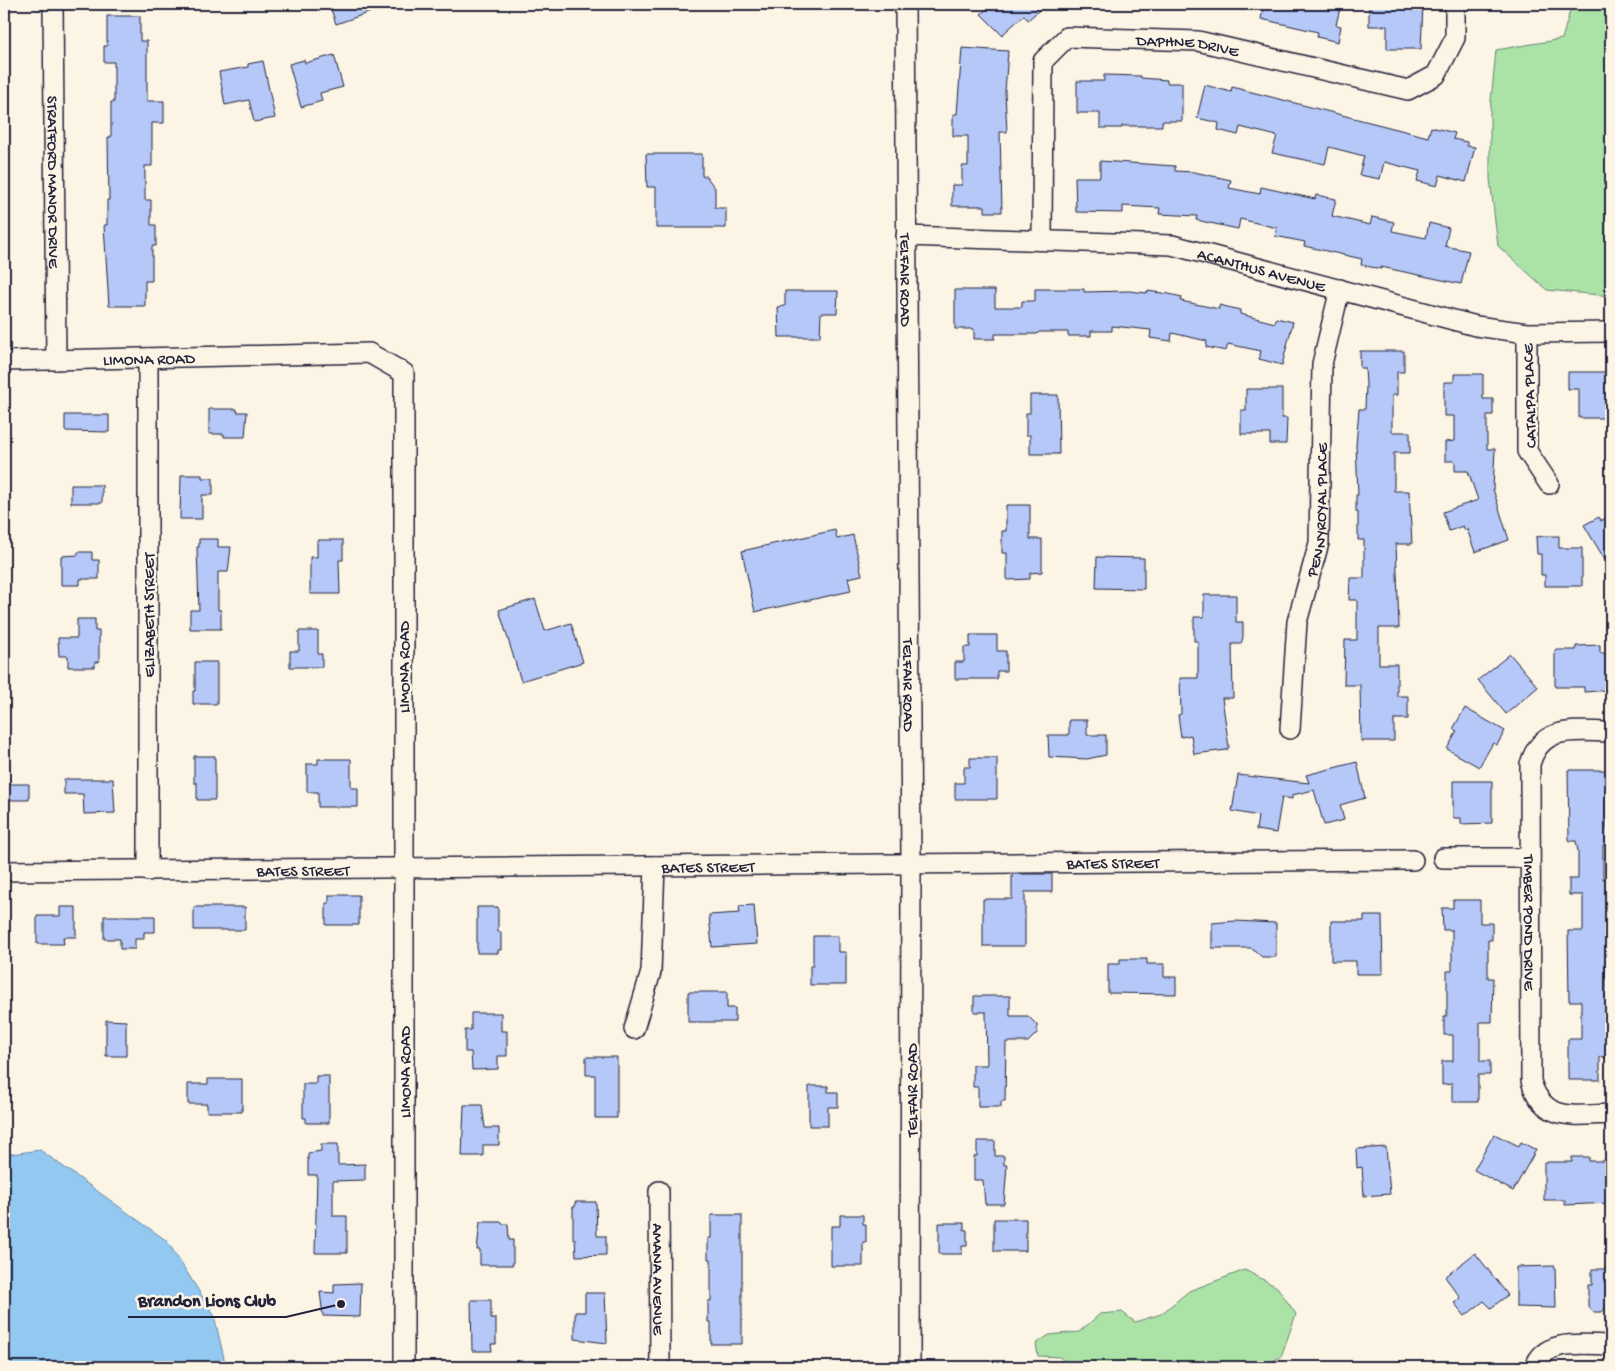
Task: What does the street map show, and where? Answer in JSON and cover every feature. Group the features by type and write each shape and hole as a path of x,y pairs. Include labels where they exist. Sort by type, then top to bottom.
{"street":[{"name":"STRATFORD MANOR DRIVE","path":"53,4 56,360"},
{"name":"TELFAIR ROAD","path":"905,4 911,863 910,1367"},
{"name":"DAPHNE DRIVE","path":"1042,240 1043,61 1067,37 1198,41 1408,90 1436,75 1455,38 1455,4"},
{"name":"ACANTHUS AVENUE","path":"906,236 1172,245 1476,326 1527,333 1611,332"},
{"name":"PENNYROYAL PLACE","path":"1290,729 1297,622 1319,543 1322,364 1340,289"},
{"name":"CATALPA PLACE","path":"1527,333 1527,451 1549,484"},
{"name":"LIMONA ROAD","path":"4,360 369,353 404,373 404,1367"},
{"name":"ELIZABETH STREET","path":"148,358 148,871"},
{"name":"TIMBER POND DRIVE","path":"1611,732 1565,732 1551,735 1541,742 1534,752 1530,764 1529,858 1531,1081 1534,1093 1552,1112 1566,1115 1611,1114"},
{"path":"1443,858 1529,858"},
{"name":"BATES STREET","path":"4,871 403,870 911,863 1413,860"},
{"path":"634,1029 651,972 655,866"},
{"name":"AMANA AVENUE","path":"659,1190 660,1367"},
{"path":"1535,1367 1543,1354 1555,1346 1611,1345"}],"green space":[{"path":"1572,4 1611,4 1611,296 1547,290 1498,246 1490,179 1490,111 1496,50 1562,39"},
{"path":"1245,1270 1277,1287 1296,1314 1281,1357 1260,1367 1069,1367 1060,1357 1038,1356 1036,1344 1049,1335 1079,1332 1100,1314 1122,1312 1135,1322 1161,1314 1189,1291"}],"water":[{"path":"40,1150 167,1241 214,1315 226,1367 4,1367 4,1155"}],"building":[{"path":"335,4 387,4 388,6 336,24 331,9 336,7"},
{"path":"992,4 1046,4 1028,20 1024,15 1002,35 981,14"},
{"path":"1264,4 1341,4 1336,25 1341,26 1338,42 1317,37 1318,32 1261,19"},
{"path":"1369,5 1423,5 1421,49 1387,49 1387,26 1369,26"},
{"path":"107,16 140,16 140,41 147,41 147,101 164,101 164,123 152,123 152,166 145,166 145,200 151,200 151,225 156,225 156,246 152,246 152,281 145,281 145,306 109,306 104,225 107,225 107,200 109,200 108,137 111,137 111,102 114,102 114,62 104,62 104,46 107,46"},
{"path":"962,48 1008,51 1005,92 1007,132 1000,132 1002,212 985,212 985,206 952,206 952,185 962,185 962,166 968,166 968,136 953,136 953,114 957,114"},
{"path":"334,55 343,87 320,93 322,101 301,107 289,64 304,60 305,63"},
{"path":"263,61 275,118 254,122 249,100 225,105 219,72 248,67 248,64"},
{"path":"1104,75 1141,76 1141,78 1167,80 1167,83 1182,83 1182,121 1162,121 1162,126 1100,128 1100,113 1077,113 1077,81 1104,81"},
{"path":"1205,85 1231,92 1232,87 1428,137 1431,127 1455,133 1453,139 1467,142 1467,146 1475,147 1466,182 1440,175 1437,186 1417,181 1420,171 1384,162 1380,179 1359,175 1364,156 1329,147 1325,164 1272,153 1277,136 1240,127 1238,135 1218,130 1219,123 1197,118"},
{"path":"646,154 702,154 702,176 706,176 715,188 715,208 726,208 726,228 656,228 656,187 647,187"},
{"path":"1100,161 1175,166 1175,171 1194,172 1231,180 1229,188 1260,194 1261,187 1315,199 1316,195 1336,199 1332,216 1370,225 1372,217 1394,222 1392,231 1426,238 1429,223 1449,228 1445,246 1469,251 1461,284 1381,267 1381,269 1361,265 1362,259 1304,246 1305,242 1275,236 1277,228 1240,219 1238,229 1196,220 1197,216 1159,214 1160,208 1123,206 1123,213 1076,212 1075,177 1100,177"},
{"path":"1035,289 1084,289 1084,292 1129,291 1147,293 1147,291 1182,297 1181,301 1219,309 1219,305 1240,310 1240,314 1275,323 1276,318 1293,322 1282,365 1259,359 1261,351 1228,344 1226,351 1206,347 1207,341 1172,333 1171,341 1150,338 1151,330 1112,326 1112,331 1091,331 1091,336 1068,336 1068,332 1039,332 1037,334 995,334 995,339 974,339 974,329 955,329 955,290 995,290 995,307 1022,307 1022,301 1035,301"},
{"path":"785,291 838,291 837,313 821,313 820,337 779,337 778,307 785,306"},
{"path":"1360,351 1404,351 1404,372 1397,372 1397,395 1392,395 1392,432 1410,432 1410,453 1394,453 1394,491 1409,491 1412,544 1396,544 1399,628 1379,628 1379,664 1397,664 1397,696 1408,696 1408,719 1394,719 1394,741 1361,741 1360,685 1344,685 1345,640 1357,640 1357,600 1349,600 1350,578 1364,578 1364,540 1358,540 1358,512 1356,512 1356,495 1358,495 1356,445 1359,409 1365,409 1366,385 1365,368 1360,368"},
{"path":"1568,372 1611,372 1611,418 1579,418 1579,389 1568,389"},
{"path":"1454,374 1483,374 1483,399 1493,399 1493,415 1487,415 1487,449 1495,449 1493,489 1509,540 1475,552 1467,529 1465,530 1463,526 1449,531 1443,512 1478,500 1468,471 1455,471 1455,461 1445,461 1445,442 1454,441 1454,416 1444,416 1444,382 1454,382"},
{"path":"1246,389 1282,389 1282,418 1287,418 1286,444 1270,444 1270,434 1241,434 1241,410 1246,410"},
{"path":"1030,395 1058,395 1059,454 1030,454 1030,435 1026,435 1026,413 1030,413"},
{"path":"209,409 237,409 237,412 247,412 245,437 224,437 224,434 209,434"},
{"path":"65,415 109,415 109,432 65,431"},
{"path":"181,475 202,475 202,478 213,478 213,495 202,495 202,519 180,519"},
{"path":"71,485 102,485 102,503 71,503"},
{"path":"1006,505 1030,505 1030,539 1042,539 1042,572 1030,573 1030,579 1007,580 1007,553 1002,553 1002,531 1006,531"},
{"path":"1611,515 1611,570 1584,525 1599,517 1601,521"},
{"path":"835,530 837,539 853,535 862,575 848,578 851,591 755,612 742,551"},
{"path":"1559,536 1559,548 1582,548 1582,586 1545,586 1545,575 1541,575 1541,554 1537,554 1536,537"},
{"path":"199,539 218,539 218,547 231,547 228,572 218,572 218,610 221,610 221,629 190,629 190,610 199,610 197,547 199,547"},
{"path":"317,540 343,540 343,560 339,560 340,594 310,594 310,557 317,557"},
{"path":"78,552 92,552 92,560 99,560 99,579 80,579 80,585 61,585 61,556 78,555"},
{"path":"1097,557 1144,558 1144,589 1096,588"},
{"path":"1204,595 1236,595 1236,622 1243,622 1243,637 1241,644 1232,644 1233,698 1222,698 1229,747 1227,750 1194,754 1191,735 1181,737 1178,715 1181,714 1180,678 1198,678 1198,641 1194,641 1194,617 1204,617"},
{"path":"535,599 545,631 571,623 583,662 521,681 499,610"},
{"path":"77,619 95,619 95,631 99,631 99,662 95,662 95,667 68,667 68,656 59,656 58,638 77,638"},
{"path":"299,631 318,631 318,654 322,654 322,667 290,667 290,651 299,651"},
{"path":"970,635 997,635 997,651 1006,651 1006,671 997,671 997,679 955,679 955,662 964,662 964,647 970,647"},
{"path":"1600,645 1600,653 1611,653 1611,690 1584,692 1584,687 1555,687 1555,650 1576,650 1576,646"},
{"path":"1510,654 1538,687 1506,714 1478,680"},
{"path":"195,662 217,662 217,704 193,704"},
{"path":"1465,708 1505,731 1497,745 1493,743 1479,767 1447,749 1457,731 1453,729"},
{"path":"1069,720 1087,720 1087,735 1106,735 1106,755 1087,759 1049,757 1048,735 1069,735"},
{"path":"194,756 215,756 215,800 197,800 197,783 194,783"},
{"path":"970,758 997,758 997,799 955,799 955,783 964,783 964,767 970,767"},
{"path":"318,759 351,759 351,788 358,788 358,807 318,807 318,792 307,792 307,764 318,764"},
{"path":"1357,762 1365,798 1340,805 1344,820 1324,825 1314,790 1292,795 1292,799 1282,797 1276,833 1256,830 1258,816 1232,811 1238,775 1309,783 1306,775"},
{"path":"1568,770 1607,770 1607,773 1611,773 1611,789 1607,789 1607,829 1611,829 1611,845 1603,845 1603,879 1607,879 1607,985 1608,997 1611,997 1611,1057 1600,1057 1600,1080 1568,1080 1568,1039 1581,1039 1581,1001 1569,1001 1568,931 1583,931 1583,895 1569,895 1569,879 1578,879 1578,852 1576,841 1569,841"},
{"path":"64,779 113,779 115,813 84,814 83,794 64,794"},
{"path":"1453,781 1492,781 1492,823 1461,824 1461,818 1453,818"},
{"path":"4,784 29,784 29,800 4,800"},
{"path":"1012,874 1052,874 1052,892 1025,892 1025,946 983,946 983,899 1012,899"},
{"path":"329,895 359,895 359,925 326,925 326,903 329,903"},
{"path":"1453,900 1480,900 1480,923 1492,923 1492,940 1488,940 1488,978 1493,978 1492,1022 1480,1022 1480,1061 1490,1061 1490,1075 1478,1075 1478,1102 1452,1102 1452,1084 1442,1085 1442,1061 1453,1061 1453,1035 1444,1035 1444,1016 1447,1016 1447,971 1452,971 1452,930 1443,930 1442,908 1453,908"},
{"path":"754,905 757,944 712,947 709,915 740,913 739,906"},
{"path":"60,907 76,907 76,937 63,937 64,944 37,944 37,916 60,916"},
{"path":"194,907 245,907 245,930 194,930"},
{"path":"477,907 498,907 498,932 501,932 501,950 498,950 498,953 477,953"},
{"path":"104,916 155,916 155,932 144,932 144,939 135,939 135,949 120,949 120,939 104,939"},
{"path":"1364,916 1382,916 1383,974 1356,974 1356,961 1331,961 1331,921 1364,921"},
{"path":"1235,921 1276,923 1276,957 1262,957 1252,948 1212,948 1212,923"},
{"path":"813,936 838,936 838,952 846,952 846,985 810,985 810,966 813,966"},
{"path":"1120,959 1147,959 1147,964 1164,964 1164,977 1176,977 1176,994 1108,993 1108,964 1120,964"},
{"path":"688,992 727,992 727,1008 735,1008 735,1022 688,1022"},
{"path":"974,996 1010,996 1010,1016 1028,1016 1037,1025 1037,1033 1028,1042 1006,1042 1005,1101 1001,1101 1001,1107 978,1107 978,1087 973,1087 973,1065 987,1065 986,1012 974,1012"},
{"path":"471,1013 501,1013 501,1031 507,1031 507,1056 498,1056 498,1069 472,1070 471,1052 465,1052 465,1030 471,1030"},
{"path":"106,1020 126,1021 126,1056 106,1056"},
{"path":"586,1057 617,1057 617,1118 595,1118 595,1075 586,1075"},
{"path":"316,1076 329,1076 329,1123 306,1123 306,1118 303,1118 303,1084 316,1084"},
{"path":"208,1079 242,1079 242,1112 207,1112 207,1104 188,1104 188,1084 208,1084"},
{"path":"809,1086 828,1086 828,1092 838,1092 838,1107 828,1107 828,1126 809,1126"},
{"path":"464,1105 482,1105 485,1128 499,1128 499,1145 483,1145 483,1156 462,1156"},
{"path":"1494,1134 1519,1146 1521,1142 1536,1150 1513,1191 1474,1170"},
{"path":"977,1141 995,1141 995,1156 1004,1156 1004,1165 1007,1165 1004,1204 985,1204 983,1180 974,1180 974,1156 977,1156"},
{"path":"321,1144 338,1144 338,1165 365,1164 365,1180 333,1181 333,1216 347,1216 347,1253 315,1253 317,1175 308,1175 308,1153 321,1151"},
{"path":"1386,1147 1390,1194 1364,1196 1362,1167 1357,1168 1356,1149"},
{"path":"1572,1157 1589,1157 1589,1161 1611,1161 1611,1203 1565,1205 1565,1200 1544,1200 1544,1162 1572,1162"},
{"path":"575,1202 596,1202 597,1236 606,1236 606,1255 576,1256 575,1239 573,1239 573,1207 575,1207"},
{"path":"711,1215 742,1215 742,1344 711,1344 711,1322 708,1322 708,1301 711,1301 711,1259 708,1259 708,1238 711,1238"},
{"path":"840,1215 863,1215 863,1224 866,1224 866,1242 863,1242 863,1266 831,1266 831,1226 840,1226"},
{"path":"994,1219 1026,1219 1026,1251 994,1251"},
{"path":"480,1222 502,1222 502,1224 508,1224 509,1240 513,1240 513,1265 480,1265 480,1250 477,1250"},
{"path":"939,1223 964,1223 964,1230 967,1230 967,1246 962,1246 962,1254 939,1254"},
{"path":"1475,1253 1508,1295 1491,1308 1484,1301 1465,1316 1454,1303 1461,1298 1445,1277"},
{"path":"1555,1266 1556,1308 1516,1307 1516,1267"},
{"path":"1592,1269 1611,1269 1611,1302 1602,1312 1593,1312 1588,1306 1588,1285 1592,1285"},
{"path":"361,1283 360,1317 323,1316 320,1292 334,1293 334,1284"},
{"path":"585,1293 605,1293 607,1343 575,1339 575,1312 585,1312"},
{"path":"471,1300 491,1300 491,1319 496,1319 496,1344 491,1344 492,1351 472,1351"}],"place":[{"name":"Brandon Lions Club","path":"341,1304"}]}
